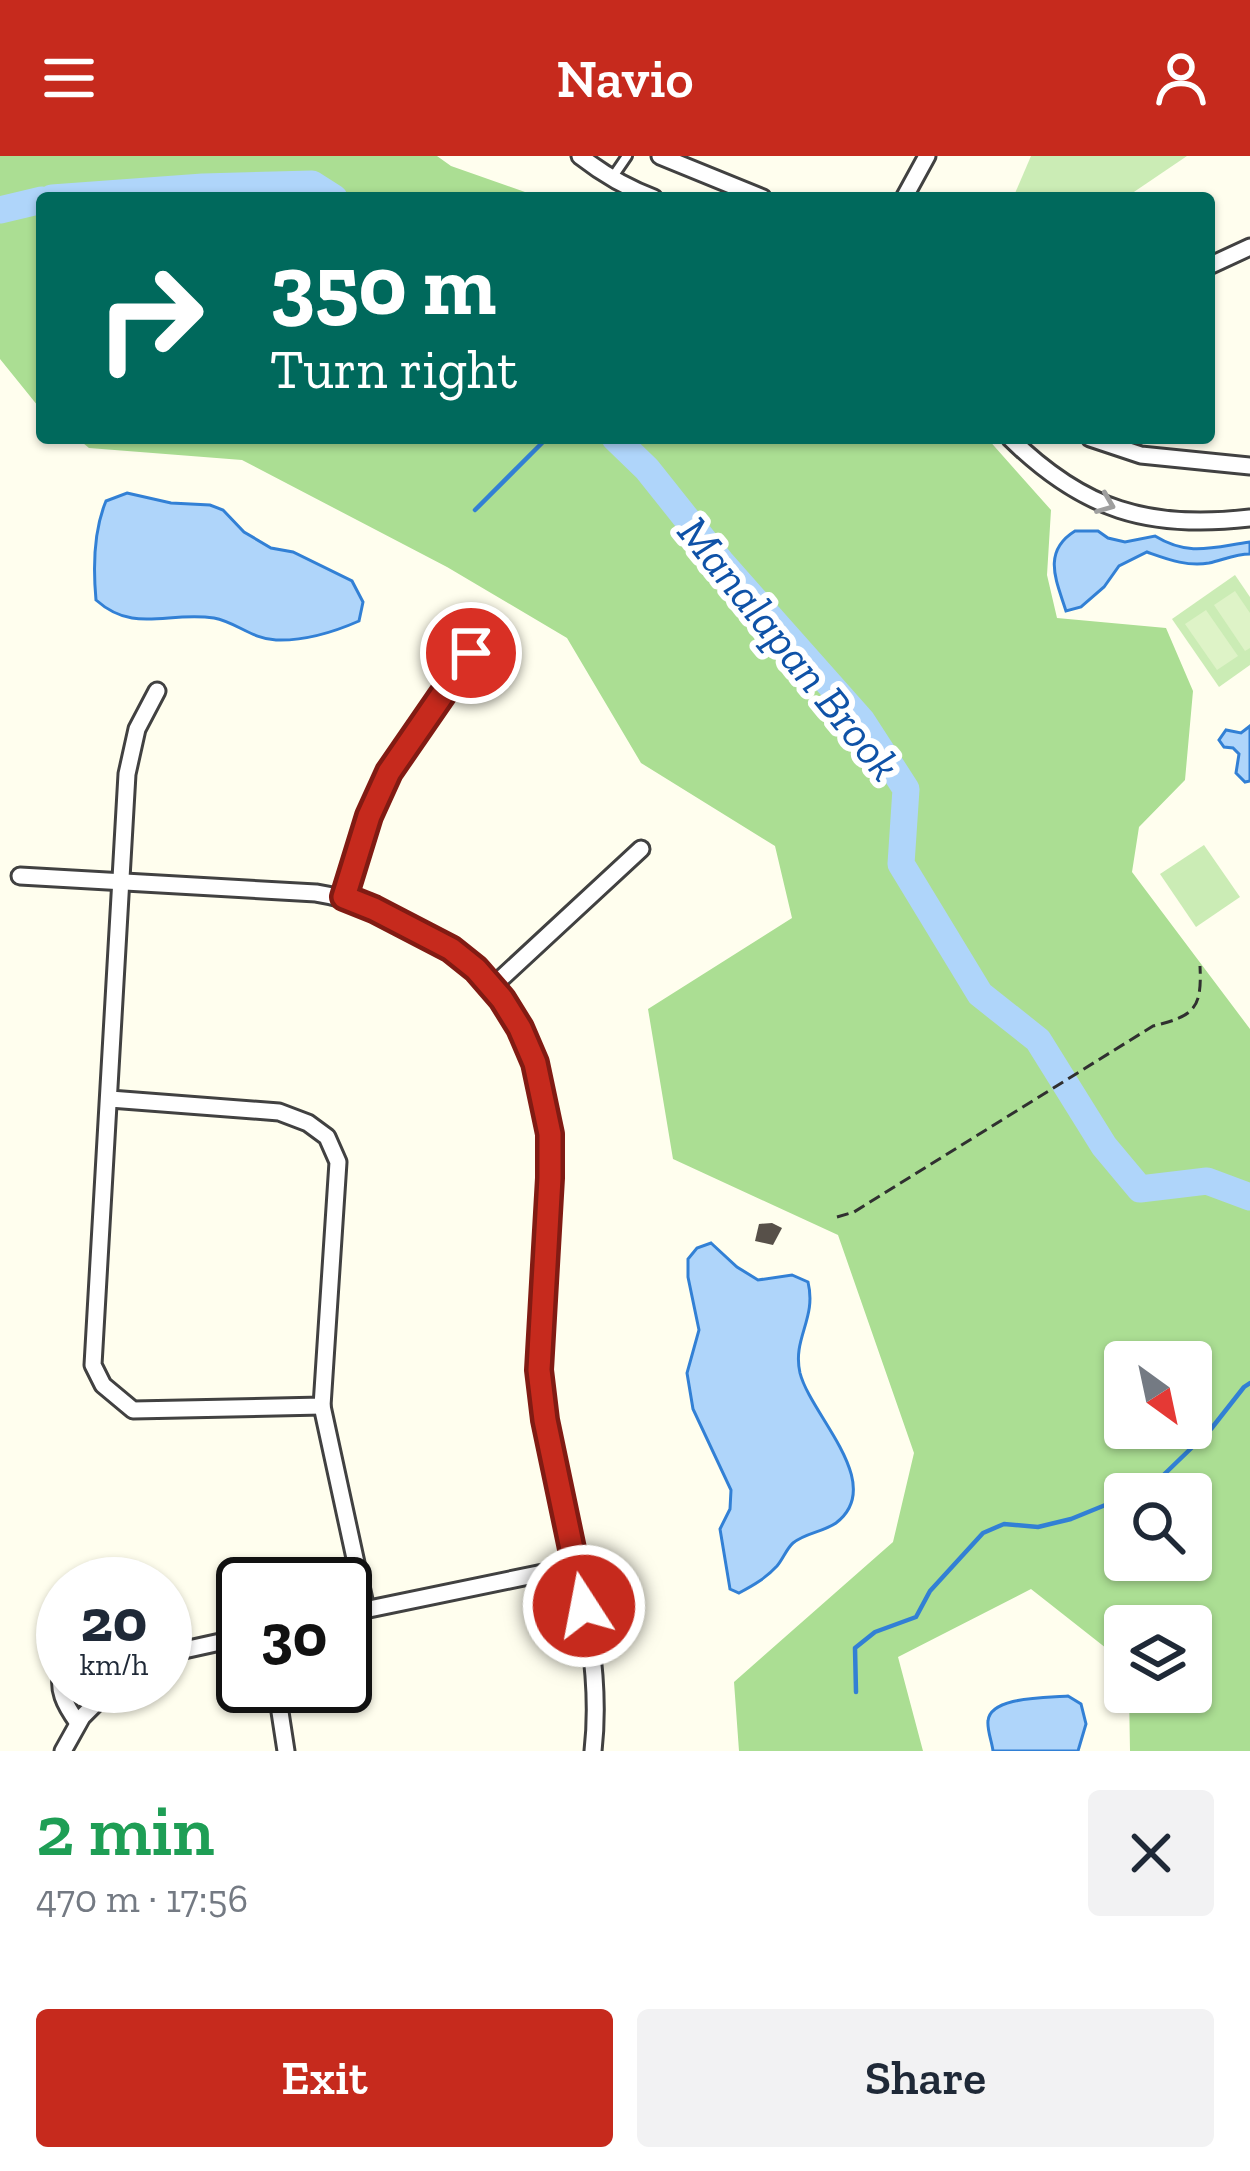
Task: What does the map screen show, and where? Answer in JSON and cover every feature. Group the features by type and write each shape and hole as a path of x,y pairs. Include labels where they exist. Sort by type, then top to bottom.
{"street":[{"path":"580,156 637,192"},
{"path":"660,156 748,192"},
{"path":"907,192 927,156"},
{"path":"1215,263 1250,247"},
{"path":"1017,444 1046,471 1106,505 1190,523 1250,518"},
{"path":"1108,444 1141,455 1250,466"},
{"path":"344,897 369,816 389,772 471,653"},
{"path":"157,691 137,729 127,774 93,1365 103,1385 134,1410 322,1406"},
{"path":"491,987 641,849"},
{"path":"20,876 344,897 451,949 476,969 520,1028 535,1063 550,1134 539,1370 592,1646 597,1715 593,1751"},
{"path":"110,1099 279,1112 328,1137 338,1162 322,1406 355,1557"},
{"path":"372,1609 577,1566"},
{"path":"72,1713 78,1723"},
{"path":"63,1751 87,1713"},
{"path":"280,1713 286,1751"}],"lane":[{"path":"611,178 627,156"}],"path":[{"path":"838,1217 854,1212 1153,1026 1189,1014 1201,992 1200,965"}],"green space":[{"path":"0,156 437,156 451,166 525,192 36,192 36,404 0,359"},
{"path":"1031,156 1187,156 1134,192 1016,192"},
{"path":"84,444 992,444 1051,510 1047,575 1057,618 1166,628 1193,691 1185,780 1139,827 1132,872 1250,1029 1250,1751 1130,1751 1129,1713 1212,1713 1212,1605 1104,1605 1104,1646 1031,1589 898,1657 923,1751 739,1751 734,1682 893,1542 914,1453 838,1235 673,1159 648,1009 792,918 775,846 641,763 567,638 447,567 242,460"},
{"path":"1235,575 1250,597 1250,665 1219,687 1172,619"},
{"path":"1235,591 1250,613 1250,648 1245,651 1214,605"},
{"path":"1206,610 1238,656 1217,670 1185,624"},
{"path":"1204,845 1240,897 1196,927 1160,874"}],"water":[{"path":"127,493 223,510 244,532 271,548 293,552 352,581 363,602 359,621 319,635 276,640 214,618 138,619 110,610 96,600 96,537 106,501"},
{"path":"1075,531 1098,531 1125,542 1155,536 1190,548 1250,542 1250,554 1193,564 1147,552 1119,566 1081,607 1066,611 1055,558 1064,539"},
{"path":"1250,726 1250,781 1245,782 1236,773 1239,754 1219,740 1226,730 1241,733"},
{"path":"711,1243 758,1280 792,1275 808,1282 800,1373 841,1450 853,1489 850,1507 836,1523 793,1543 773,1570 739,1593 730,1589 720,1529 730,1509 731,1490 693,1409 687,1373 699,1330 688,1259 697,1248"},
{"path":"1068,1696 1081,1704 1086,1724 1078,1751 993,1751 988,1721 999,1707"}],"building":[{"path":"759,1224 782,1228 773,1245 755,1241"}],"waterway":[{"name":"Manalapan Brook","path":"134,192 312,184 325,192"},
{"name":"Manalapan Brook","path":"0,210 36,201"},
{"path":"475,510 541,444"},
{"name":"Manalapan Brook","path":"621,444 862,721 906,789 901,864 980,994 1038,1040 1104,1146 1140,1189 1207,1181 1250,1197"},
{"path":"1166,1473 1250,1383"},
{"path":"856,1692 855,1648 875,1632 916,1617 930,1591 983,1533 1004,1524 1038,1527 1104,1506"}],"route":[{"path":"471,653 389,772 369,816 344,897 451,949 476,969 502,999 535,1063 550,1134 539,1370 584,1606"}]}
